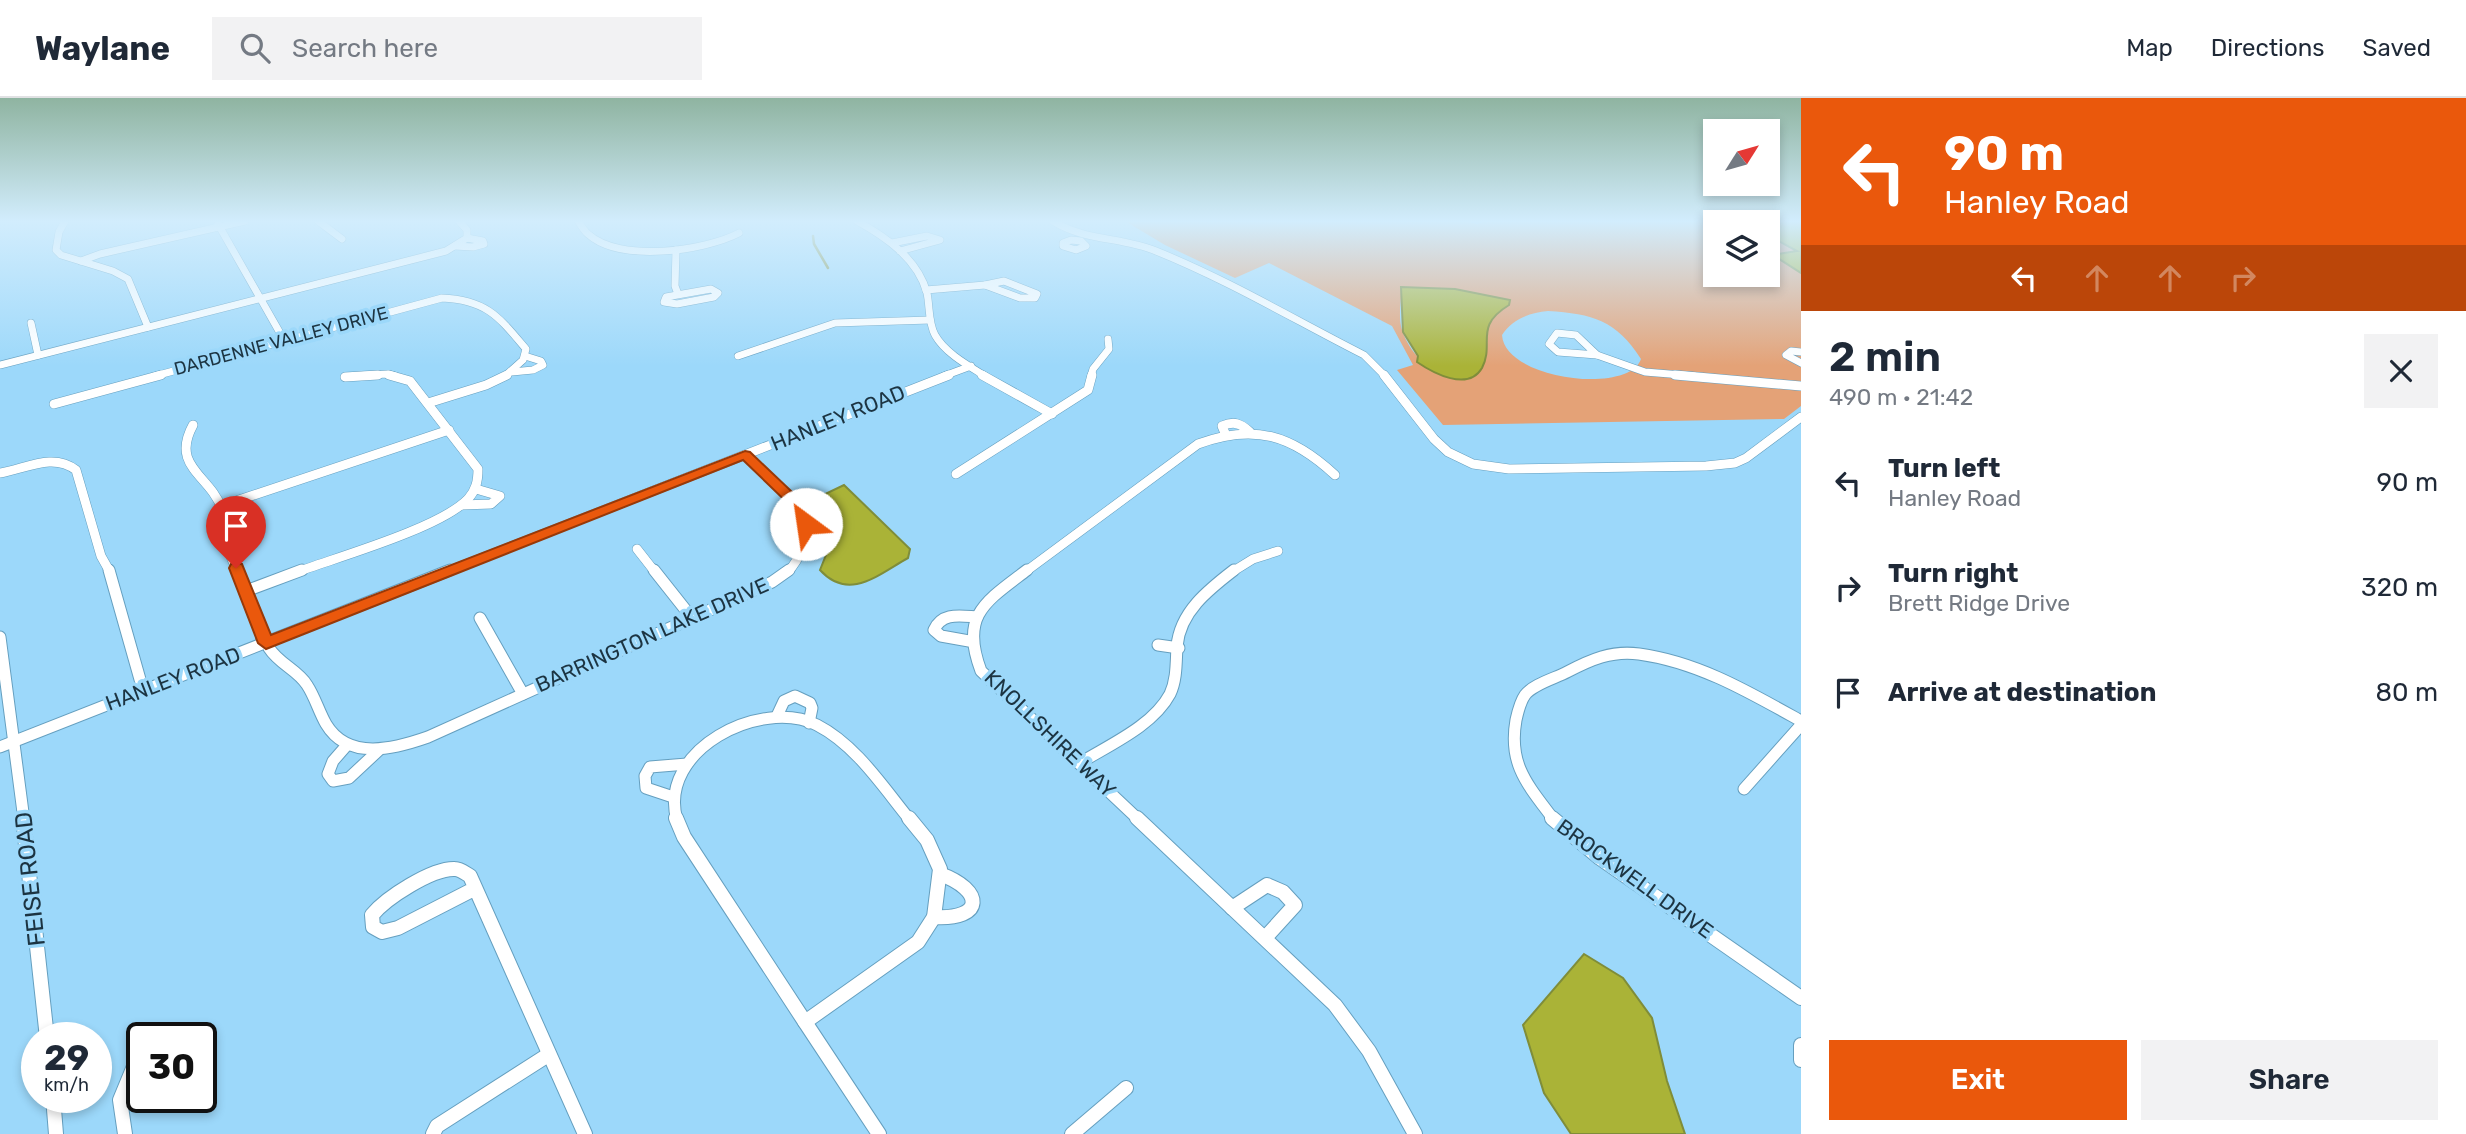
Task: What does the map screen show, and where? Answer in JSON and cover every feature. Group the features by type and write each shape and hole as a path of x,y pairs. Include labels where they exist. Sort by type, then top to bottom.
{"street":[{"path":"108,269 128,279 148,327"},
{"path":"244,269 284,340"},
{"path":"0,365 374,269"},
{"path":"675,269 675,286 678,294"},
{"path":"915,269 926,289 930,320 939,342 971,366 1031,404 1052,414"},
{"path":"1195,269 1364,355 1376,365 1448,452 1485,467 1509,469 1706,466 1735,463 1751,455 1801,416"},
{"path":"926,289 985,285 1027,299 1035,298 1037,294 999,280 985,285"},
{"path":"711,289 719,293 714,297 677,304 664,302 666,297 678,294 711,289"},
{"name":"DARDENNE VALLEY DRIVE","path":"54,404 430,301 466,299 487,306 526,349 525,356 512,372 496,382 428,403"},
{"path":"738,356 835,323 930,320"},
{"path":"30,323 38,355"},
{"path":"1597,355 1576,335 1557,333 1549,344 1558,352 1597,355 1645,372 1801,386"},
{"path":"956,474 1088,390 1093,369 1108,349 1108,339"},
{"path":"1801,352 1786,353 1791,359 1801,363"},
{"name":"DARDENNE VALLEY DRIVE","path":"512,372 533,370 543,365 541,361 525,356"},
{"name":"HANLEY ROAD","path":"0,747 971,366"},
{"path":"246,591 437,520 462,505 475,489 478,469 416,386 399,376 374,373 345,377"},
{"path":"193,425 184,444 187,457 192,468 221,506 226,544 266,643 276,659 305,681 327,726 347,745"},
{"path":"221,506 449,430"},
{"path":"977,617 943,617 936,623 934,630 941,636 969,642 977,617 994,595 1198,444 1225,433 1250,432 1295,444 1315,455 1335,475"},
{"name":"BARRINGTON LAKE DRIVE","path":"379,750 349,778 333,781 328,774 333,761 347,745 379,750 428,737 772,582 791,569 800,553 806,524 804,511 745,455"},
{"path":"3,474 54,461 68,462 76,470 101,556 111,573 143,690"},
{"path":"462,505 491,504 500,496 475,489"},
{"path":"637,549 692,618"},
{"path":"1080,763 1154,714 1169,695 1177,668 1181,627 1190,610 1237,568 1254,558 1278,551"},
{"path":"480,618 523,694"},
{"name":"FEISE ROAD","path":"0,637 15,741 45,1022"},
{"name":"KNOLLSHIRE WAY","path":"969,642 981,671 1265,938 1350,1023 1403,1109 1414,1134"},
{"path":"1158,645 1178,649"},
{"name":"BROCKWELL DRIVE","path":"1801,723 1728,681 1675,660 1635,653 1610,654 1590,660 1527,693 1518,709 1512,742 1514,756 1528,785 1555,822 1600,858 1801,998"},
{"path":"777,716 784,701 795,696 810,703 812,708 809,723"},
{"path":"805,1022 919,942 934,917 940,874 927,840 846,744 828,731 809,723 777,716 746,722 721,732 701,746 687,764 673,797 675,820 684,837 805,1022 879,1134"},
{"path":"1744,789 1801,723"},
{"path":"673,797 646,788 643,779 650,767 687,764"},
{"path":"474,889 398,928 382,932 373,927 372,915 383,901 441,871 458,869 470,876 585,1134"},
{"path":"934,917 958,917 969,911 973,902 971,892 966,886 940,874"},
{"path":"1232,908 1262,886 1273,885 1291,899 1295,905 1290,913 1265,938"},
{"path":"1801,1045 1801,1060"},
{"path":"433,1134 437,1126 548,1055"},
{"path":"125,1134 120,1100 126,1086"},
{"path":"1072,1134 1126,1088"},
{"path":"54,1113 56,1134"}],"shaded area":[{"path":"1217,269 1255,269 1235,278"},
{"path":"1281,269 1703,269 1703,287 1780,287 1780,269 1801,269 1801,406 1784,419 1443,425 1397,370 1413,365 1392,326","holes":["1402,287 1455,289 1507,299 1488,326 1481,368 1462,379 1442,374 1418,357 1406,340 1400,314","1548,311 1578,314 1602,322 1622,335 1641,359 1632,370 1615,377 1593,379 1544,372 1523,363 1508,350 1502,335 1516,321 1528,315"]},
{"path":"1401,287 1455,289 1510,300 1509,305 1491,321 1485,359 1476,375 1460,380 1450,378 1417,362 1418,356 1403,332"},
{"path":"844,485 910,549 908,558 875,577 853,584 842,584 820,570 828,550 832,521 818,502 823,495"},
{"path":"1584,954 1623,978 1652,1018 1667,1081 1685,1134 1571,1134 1544,1093 1523,1025"}],"route":[{"path":"236,568 266,643 745,455 804,511 806,524"}]}
